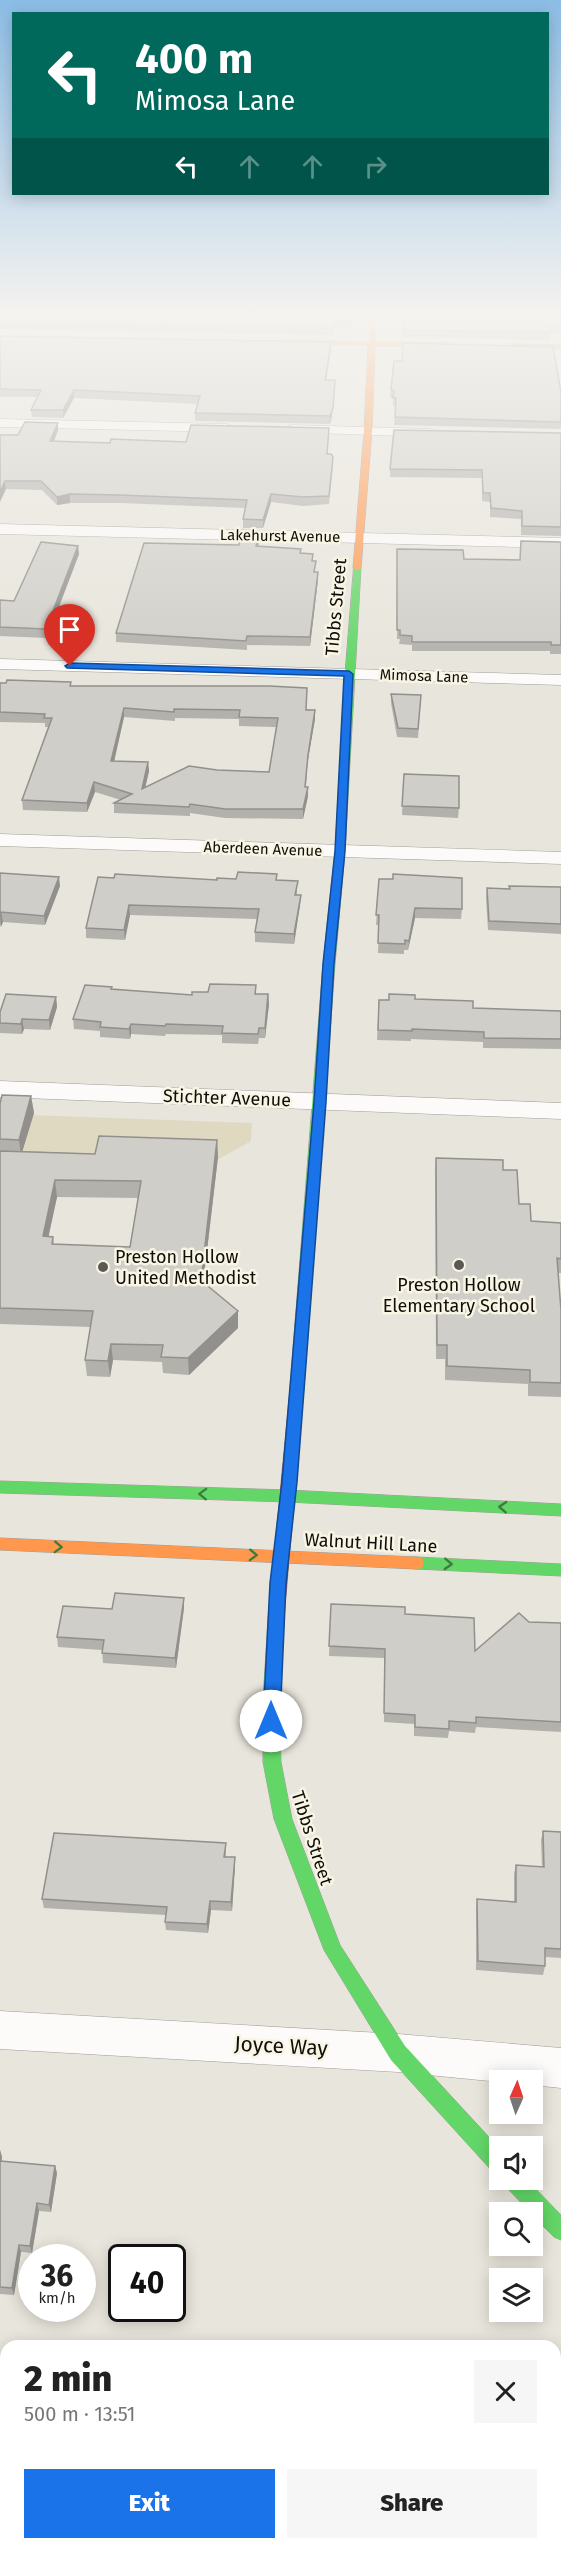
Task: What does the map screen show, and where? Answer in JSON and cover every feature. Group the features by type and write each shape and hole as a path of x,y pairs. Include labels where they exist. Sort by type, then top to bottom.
{"street":[{"name":"Tibbs Street","path":"368,433 349,674 340,851 329,964 288,1496 280,1556 271,1700 272,1762 283,1819 333,1950 398,2053 489,2153"},
{"name":"Lakehurst Avenue","path":"0,529 561,543"},
{"name":"Mimosa Lane","path":"0,664 561,680"},
{"name":"Aberdeen Avenue","path":"0,840 561,858"},
{"name":"Stichter Avenue","path":"0,1089 561,1110"},
{"path":"0,1487 288,1496 561,1510"},
{"name":"Walnut Hill Lane","path":"0,1544 561,1569"},
{"name":"Joyce Way","path":"0,2030 398,2053 561,2068"},
{"path":"523,2190 561,2230"}],"shaded area":[{"path":"2,1114 252,1123 251,1141 217,1160 20,1173 0,1122"}],"building":[{"path":"19,433 54,433 50,441 110,443 111,439 186,442 189,433 329,433 327,454 333,457 329,496 303,497 271,494 263,520 243,519 247,500 70,494 57,497 41,481 5,481 0,492 0,435 18,435"},
{"path":"394,433 561,433 561,527 522,526 522,511 491,508 490,493 483,493 482,470 390,469"},
{"path":"241,534 259,534 256,546 301,549 300,553 313,554 312,561 316,561 314,572 318,572 310,637 247,636 246,641 116,633 144,543 239,545"},
{"path":"521,541 561,542 561,645 551,645 551,642 412,642 412,636 400,635 400,630 397,630 397,549 463,550 464,559 520,560"},
{"path":"41,542 78,546 46,629 0,627 0,600 14,601"},
{"path":"7,680 71,682 70,686 307,688 306,710 315,710 305,787 308,787 303,809 225,809 190,804 189,807 114,803 132,794 94,782 87,803 22,800 52,718 44,718 45,714 0,712 0,683 6,683","holes":["124,708 174,712 174,709 240,710 239,717 278,718 269,772 217,770 189,766 142,789 148,762 111,761"]},
{"path":"391,694 421,695 418,729 398,728"},
{"path":"404,774 459,776 459,808 402,806"},
{"path":"238,872 277,874 276,880 298,881 295,895 301,895 294,934 255,932 259,909 129,905 124,930 86,928 98,877 114,878 115,874 217,880 217,878 236,879"},
{"path":"0,873 59,877 44,916 1,912 0,916"},
{"path":"393,874 462,878 462,909 415,908 409,941 405,940 405,944 378,943 379,915 376,915 379,879 393,879"},
{"path":"509,886 561,887 561,924 489,921 487,888 510,889"},
{"path":"210,984 256,985 255,994 268,994 265,1028 259,1028 258,1034 222,1033 223,1026 131,1024 129,1029 100,1027 101,1022 73,1019 85,985 192,995 192,992 208,992"},
{"path":"6,994 56,997 49,1020 22,1019 21,1024 0,1023 0,1012"},
{"path":"389,994 415,995 415,999 473,1001 473,1008 561,1011 561,1039 484,1038 484,1032 378,1030 379,1000 389,1000"},
{"path":"2,1095 31,1096 19,1140 0,1139"},
{"name":"Preston Hollow United Methodist","path":"99,1136 217,1140 202,1272 204,1272 203,1282 238,1311 188,1358 161,1357 163,1345 111,1344 108,1361 85,1360 93,1311 0,1308 0,1151 95,1154","holes":["55,1180 141,1181 130,1247 52,1244 53,1237 43,1236"]},
{"path":"436,1158 503,1160 503,1170 517,1170 519,1204 530,1204 531,1221 561,1223 561,1259 557,1258 561,1310 561,1383 530,1382 530,1370 447,1366 447,1345 437,1345"},
{"path":"115,1593 184,1598 175,1658 102,1653 104,1640 57,1637 63,1606 112,1609"},
{"path":"331,1604 405,1607 405,1614 474,1618 475,1651 519,1613 529,1622 561,1623 561,1722 476,1717 476,1723 449,1721 449,1729 415,1727 415,1715 384,1713 385,1649 329,1646"},
{"path":"543,1831 561,1832 561,1949 545,1948 545,1966 478,1961 477,1899 516,1902 516,1865 544,1867"},
{"path":"54,1833 226,1843 224,1857 235,1857 231,1902 210,1901 207,1924 165,1922 167,1907 42,1899"},
{"path":"0,2161 55,2166 49,2205 37,2203 30,2244 18,2244 12,2288 0,2287"}],"traffic: fast":[{"path":"297,1388 329,964 340,851 357,568"},
{"path":"0,1487 288,1496 561,1510"},
{"path":"416,1563 561,1570"},
{"path":"276,1619 271,1700 272,1762 283,1819 333,1950 398,2053 489,2153"},
{"path":"523,2190 561,2230"}],"traffic: slow":[{"path":"357,568 368,433"},
{"path":"0,1544 416,1563"}],"traffic: jam":[{"path":"276,1619 297,1388"}],"place":[{"name":"Preston Hollow Elementary School","path":"459,1265"},
{"name":"Preston Hollow United Methodist","path":"103,1267"}],"route":[{"path":"70,666 349,674 340,851 329,964 288,1496 280,1556 271,1721"}]}
